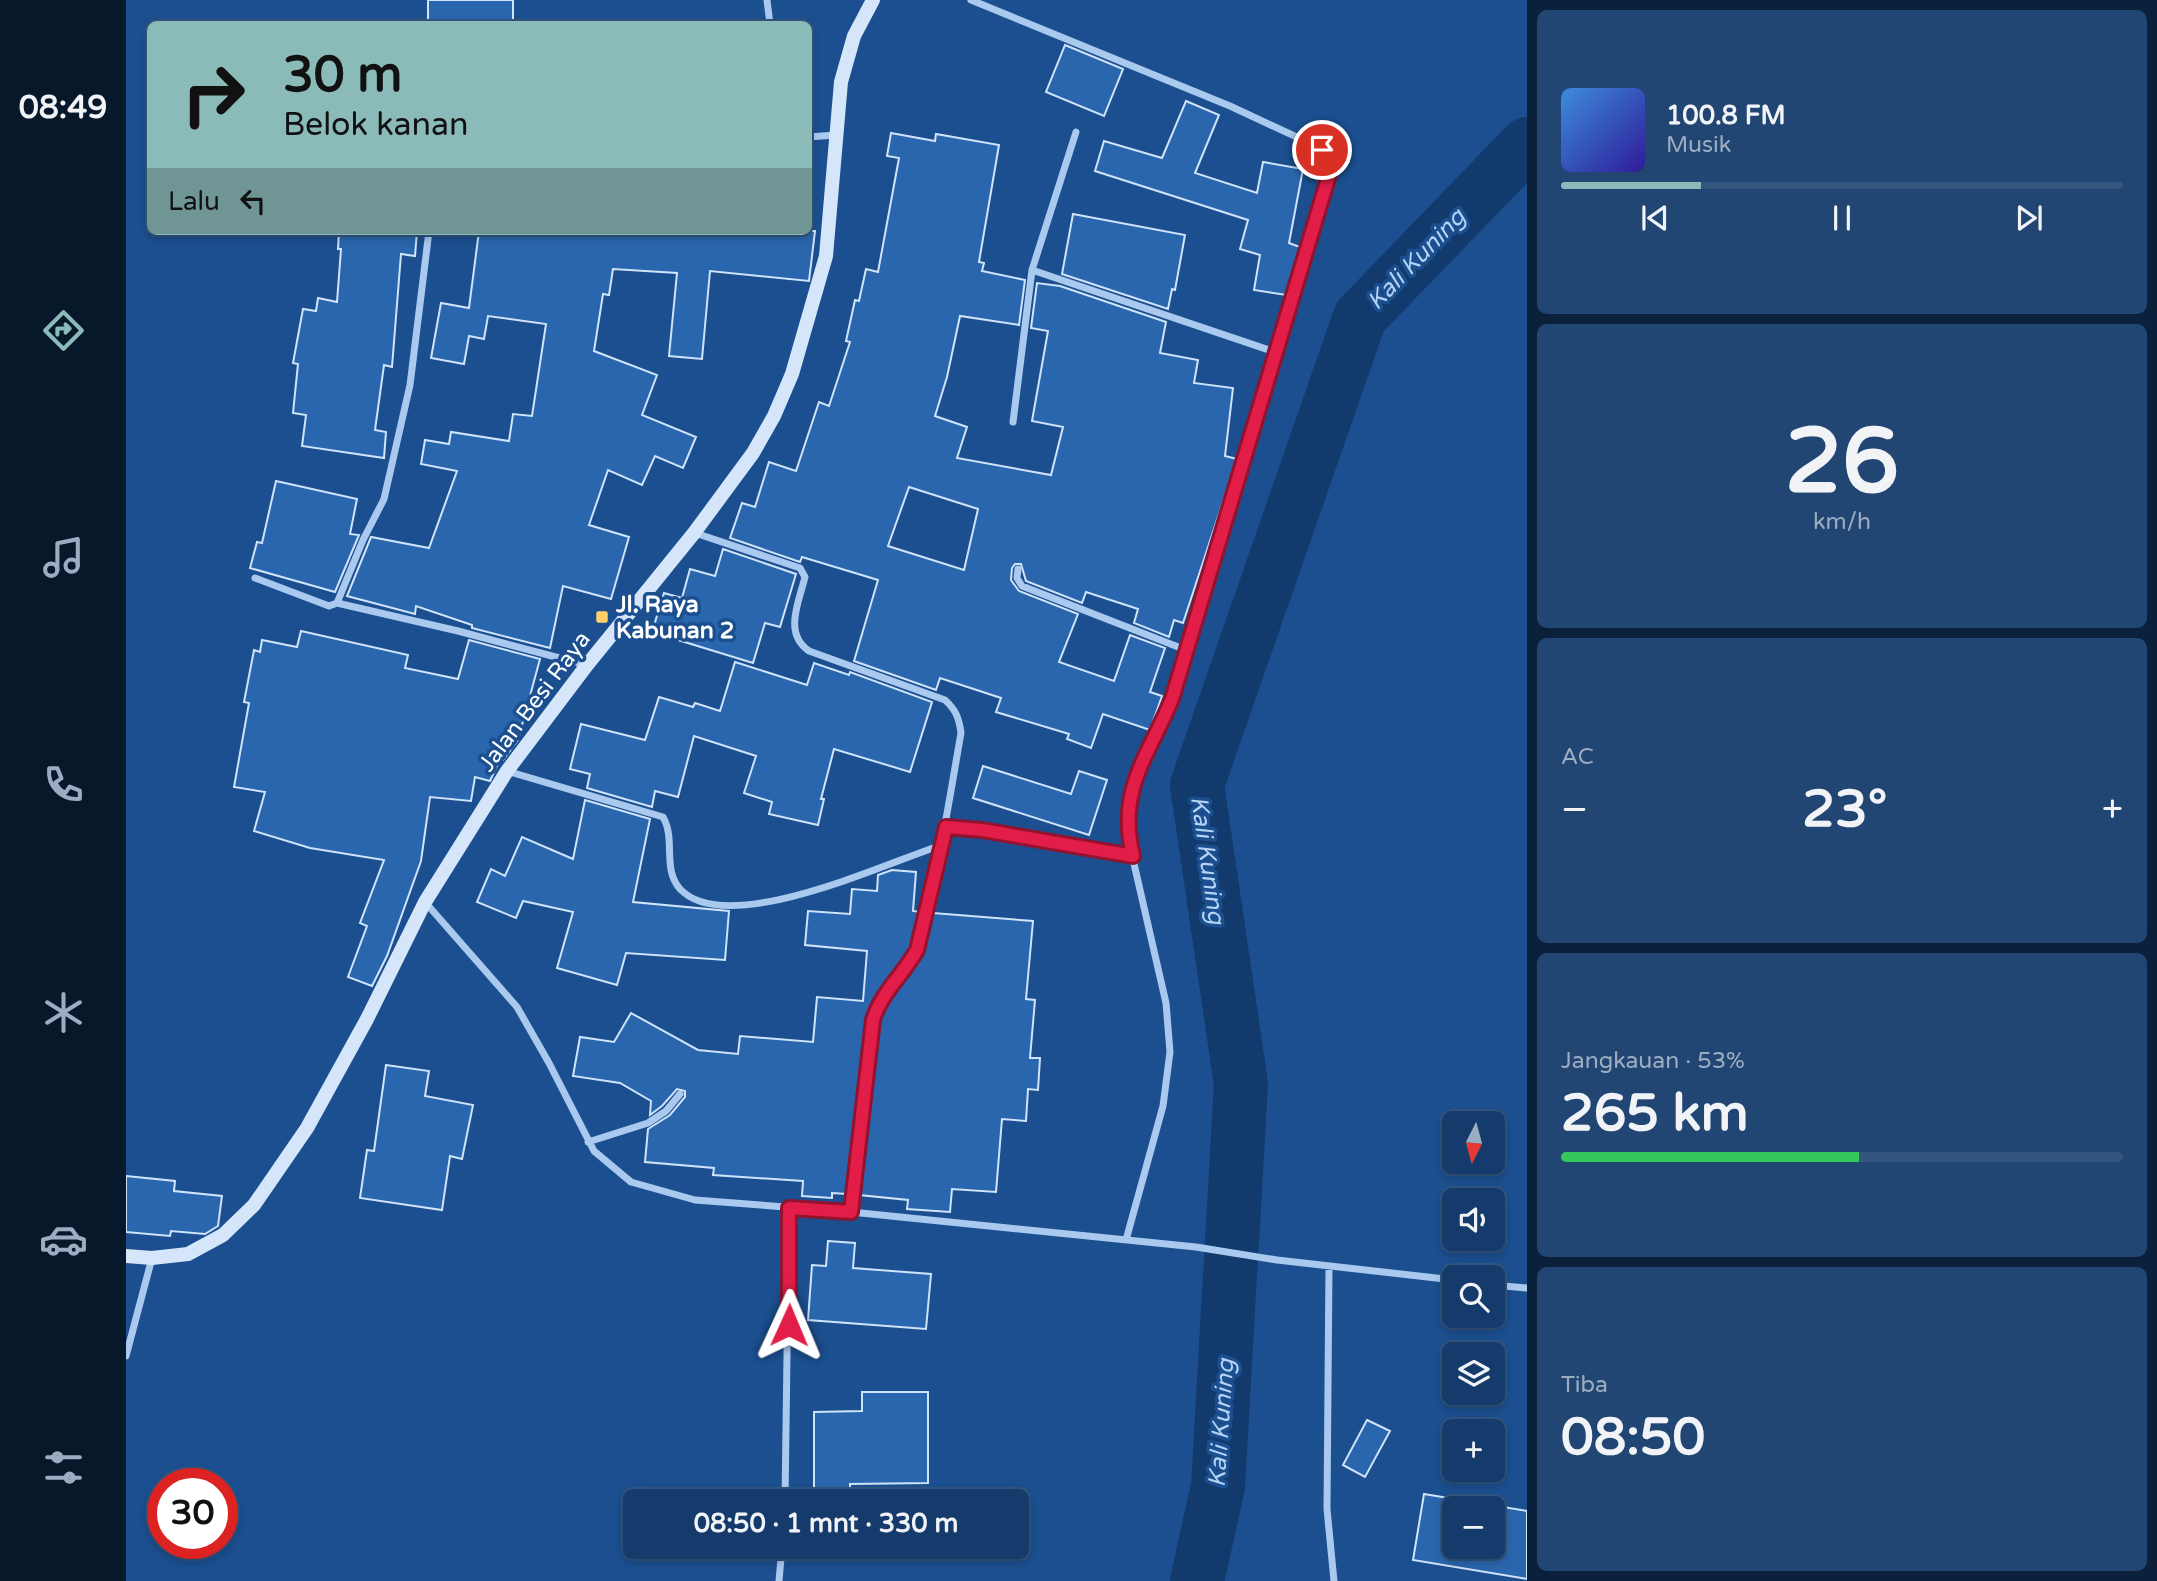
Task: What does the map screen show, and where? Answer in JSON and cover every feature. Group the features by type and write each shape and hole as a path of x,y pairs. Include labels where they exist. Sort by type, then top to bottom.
{"street":[{"path":"767,0 770,21"},
{"name":"Jalan Besi Raya","path":"126,1256 152,1258 188,1254 223,1235 254,1205 307,1128 368,1019 425,902 507,771 694,533 753,453 774,416 792,374 826,256 841,82 854,36 873,0"},
{"path":"971,0 1230,106 1316,146 1326,154 1330,172 1172,699 1133,782 1126,813 1166,1003 1170,1052 1163,1105 1126,1240"},
{"path":"1013,422 1032,270 1076,131"},
{"path":"812,137 838,135"},
{"path":"337,603 363,540 384,499 410,385 429,235"},
{"path":"1032,270 1275,352"},
{"path":"694,533 800,568 805,577 793,629 798,644 809,651 945,700 954,709 961,733 946,827 917,950 908,966 881,999 873,1020 851,1212"},
{"path":"1018,569 1017,578 1022,586 1186,650"},
{"path":"255,578 329,606 337,603 458,631 587,666"},
{"path":"507,771 663,817 668,825 670,869 680,889 697,901 735,905 793,897 839,884 942,845"},
{"path":"946,827 982,830 1133,856"},
{"path":"425,902 517,1007 594,1152 631,1182 695,1200 851,1212 1196,1247 1277,1261 1442,1279"},
{"path":"588,1142 648,1123 666,1111 680,1094"},
{"path":"785,1489 789,1208"},
{"path":"126,1356 152,1258"},
{"path":"1329,1267 1327,1509 1334,1581"},
{"path":"1505,1286 1527,1288"},
{"path":"779,1581 781,1559"}],"building":[{"path":"428,0 513,0 513,21 428,21"},
{"path":"1065,45 1123,69 1104,116 1046,92"},
{"path":"1186,101 1219,115 1195,173 1257,193 1263,162 1303,169 1289,243 1300,247 1286,295 1254,290 1260,255 1240,249 1248,220 1095,171 1104,141 1162,158"},
{"path":"891,133 935,141 936,134 999,145 979,262 984,263 982,271 1025,280 1019,325 960,316 947,377 935,416 967,427 957,458 1051,475 1063,427 1032,421 1048,331 1031,328 1037,283 1060,286 1166,322 1160,353 1198,360 1194,383 1233,388 1225,456 1237,459 1183,623 1174,620 1169,637 1134,623 1138,609 1086,592 1082,603 1026,581 1021,564 1015,564 1012,568 1011,580 1019,591 1078,614 1059,662 1114,681 1130,635 1165,648 1150,692 1162,696 1150,730 1103,714 1091,748 1067,739 1069,734 996,712 1001,698 940,678 936,690 854,661 878,580 802,557 800,562 730,538 742,503 755,507 769,462 796,471 819,402 829,406 850,342 846,341 855,300 859,301 866,269 878,272 899,158 887,156","holes":["909,487 978,509 964,570 888,546"]},
{"path":"1073,214 1185,235 1175,290 1172,289 1168,309 1062,274"},
{"path":"812,231 815,231 809,281 710,271 702,359 669,356 677,273 613,269 609,295 603,294 594,351 657,375 642,415 696,437 683,468 655,456 642,485 608,470 589,525 629,537 611,599 563,586 550,648 472,628 472,625 416,606 415,614 347,596 371,537 429,548 457,471 421,464 425,440 449,444 451,432 509,441 513,414 532,416 546,324 488,316 484,339 469,336 464,364 431,358 441,303 469,308 478,235 812,235"},
{"path":"339,235 417,235 415,256 401,254 392,367 384,365 375,430 386,432 384,458 302,446 306,415 293,413 298,364 293,363 303,309 316,311 318,298 337,302 341,249 338,249"},
{"path":"276,481 357,499 350,534 359,535 335,592 250,568 257,542 262,543"},
{"path":"723,549 796,574 780,627 765,623 753,663 652,632 664,593 682,598 690,569 715,576"},
{"path":"301,631 408,655 405,668 458,679 469,640 540,659 518,740 503,760 500,759 490,781 475,777 471,801 430,797 421,861 387,956 372,986 348,977 367,926 360,923 384,860 310,848 254,831 265,792 234,787 249,703 244,702 254,650 260,652 262,640 297,647"},
{"path":"735,662 807,685 814,663 849,675 850,672 932,702 910,772 834,749 821,799 824,799 818,825 769,814 772,802 744,793 756,756 694,736 678,797 655,791 652,807 587,788 590,774 570,769 581,724 645,740 659,697 693,707 695,703 720,711"},
{"path":"983,766 1071,794 1079,771 1107,780 1089,835 973,798"},
{"path":"585,800 650,819 633,902 729,911 725,960 626,953 617,985 557,968 573,912 523,901 516,918 477,902 491,869 505,876 522,837 573,859"},
{"path":"892,870 916,872 913,911 921,912 907,955 877,998 867,1018 847,1194 832,1193 832,1198 802,1196 803,1181 713,1175 714,1168 645,1162 648,1129 670,1115 685,1097 685,1091 677,1089 650,1115 651,1101 620,1083 573,1076 580,1037 614,1042 631,1013 698,1050 738,1054 740,1036 813,1042 817,997 863,1001 867,951 805,945 808,911 850,914 852,889 877,891 878,875"},
{"path":"933,913 1033,921 1026,999 1035,1000 1030,1058 1040,1058 1038,1090 1028,1089 1026,1121 1002,1119 996,1192 952,1189 950,1212 907,1209 908,1200 859,1195 879,1021 887,1004 918,960"},
{"path":"386,1065 429,1071 425,1096 473,1105 462,1159 450,1156 442,1210 360,1198 367,1150 374,1151"},
{"path":"126,1176 175,1181 174,1191 222,1196 218,1226 205,1234 171,1231 170,1236 126,1232"},
{"path":"828,1241 855,1243 853,1268 931,1274 926,1329 808,1320 812,1265 826,1266"},
{"path":"862,1392 928,1392 928,1483 850,1484 850,1489 814,1489 814,1412 862,1411"},
{"path":"1367,1420 1390,1431 1365,1477 1343,1465"},
{"path":"1424,1494 1442,1497 1442,1559 1505,1559 1505,1507 1527,1511 1527,1579 1413,1560"}],"waterway":[{"name":"Kali Kuning","path":"1197,1581 1218,1486 1241,1084 1197,785 1360,317 1527,144"}],"place":[{"name":"Jl. Raya Kabunan 2","path":"602,617"}],"route":[{"path":"789,1325 789,1208 851,1212 873,1020 881,999 908,966 917,950 946,827 982,830 1133,856 1126,813 1133,782 1172,699 1330,172 1331,166 1322,150"}]}
